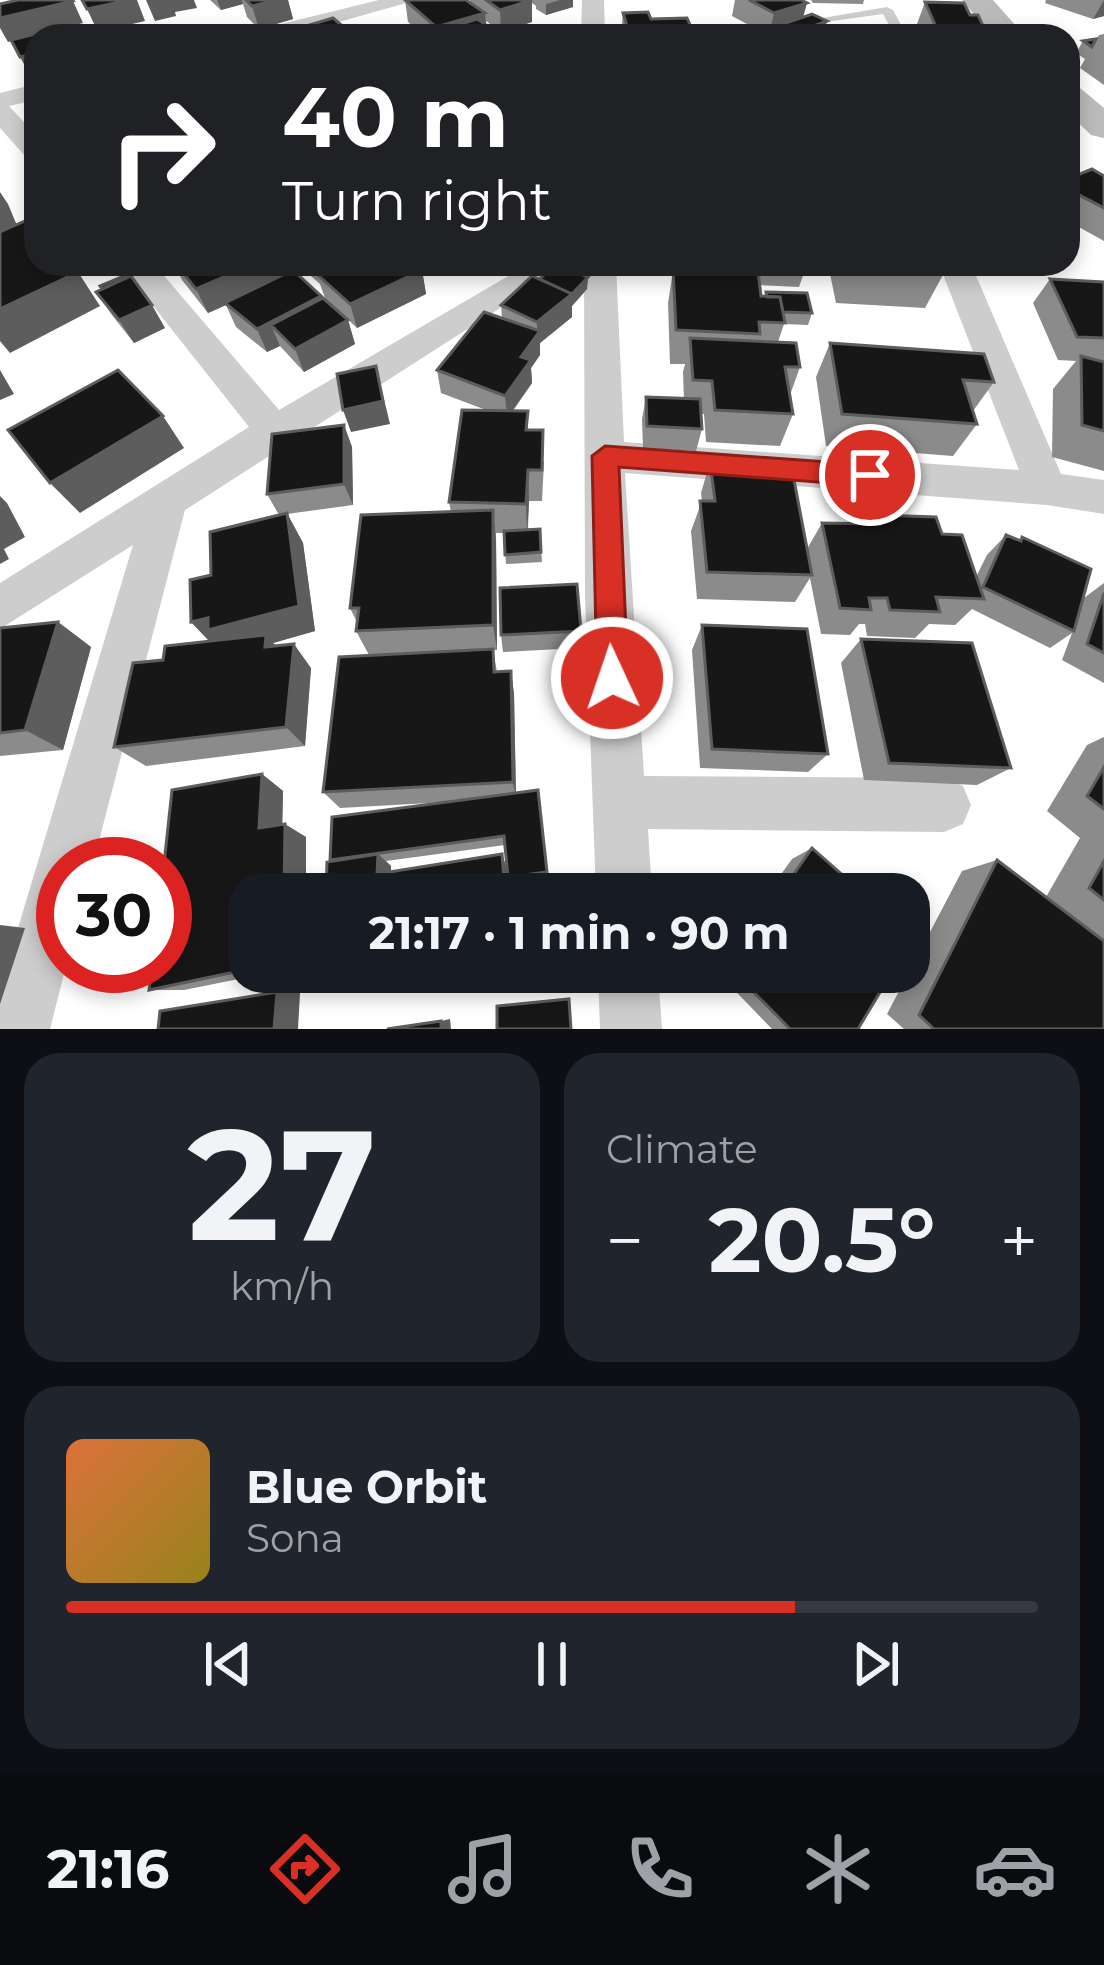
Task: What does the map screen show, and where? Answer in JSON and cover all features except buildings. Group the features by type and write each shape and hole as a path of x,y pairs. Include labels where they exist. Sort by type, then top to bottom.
{"street":[{"path":"309,24 406,0"},
{"path":"976,0 998,24"},
{"path":"1080,106 1104,128"},
{"path":"0,112 24,139"},
{"path":"146,276 274,431"},
{"path":"0,608 274,431 533,276"},
{"path":"600,276 623,873"},
{"path":"961,276 1047,488"},
{"path":"605,456 1047,488 1104,497"},
{"path":"73,837 167,499"},
{"path":"619,802 944,805"},
{"path":"19,1029 36,968"},
{"path":"629,993 632,1029"}],"lane":[{"path":"811,21 890,10 896,24"}],"route":[{"path":"612,678 605,456 870,475"}]}
